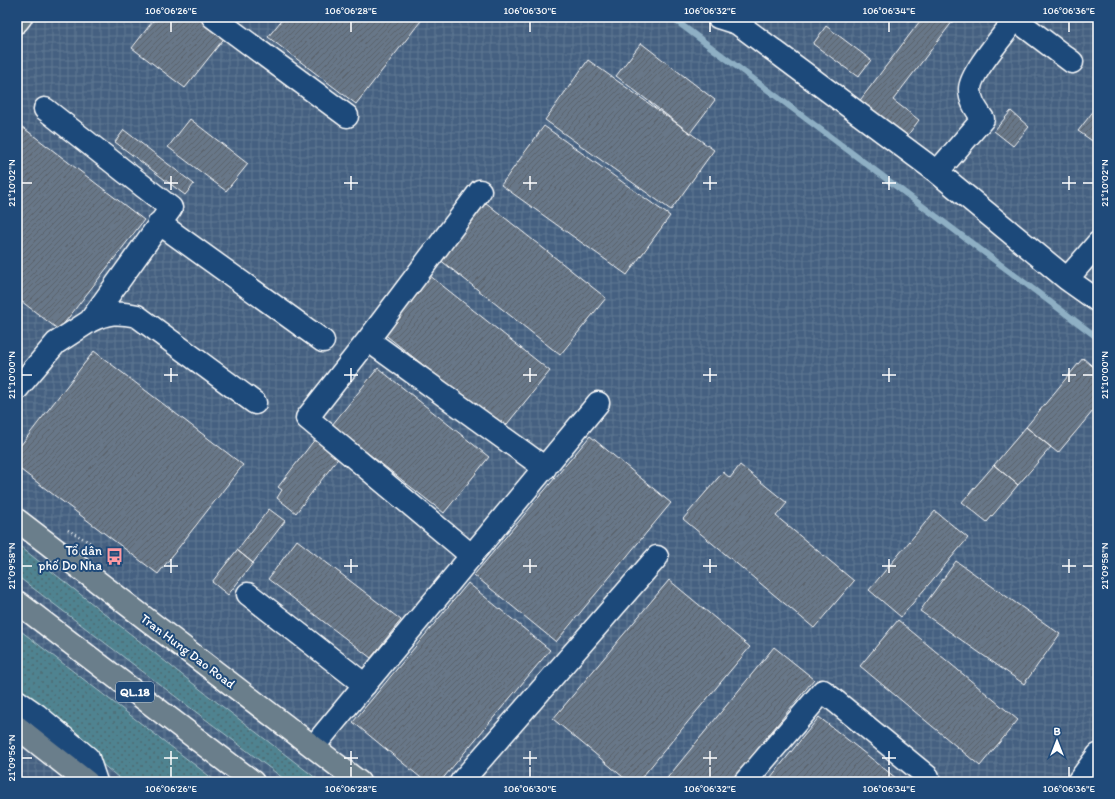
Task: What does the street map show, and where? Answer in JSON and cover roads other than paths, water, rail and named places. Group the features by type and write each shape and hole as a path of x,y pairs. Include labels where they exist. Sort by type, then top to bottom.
{"main road":[{"path":"17,22 21,17"},
{"name":"Tran Hung Dao Road","path":"17,520 314,746 359,782"},
{"name":"QL.18","path":"17,602 252,782"},
{"path":"17,727 87,782"}],"street":[{"path":"213,17 347,116"},
{"path":"718,17 737,23 937,172 1068,279 1098,301"},
{"path":"937,172 983,119 972,103 970,87 978,69 1016,18 1072,62"},
{"path":"45,109 171,208 90,321"},
{"path":"472,556 307,418 368,340 480,191"},
{"path":"159,223 323,341"},
{"path":"1068,279 1098,243"},
{"path":"17,389 56,343 99,316 122,313 137,316 255,402"},
{"path":"368,340 544,468"},
{"path":"314,746 598,403"},
{"path":"461,782 657,557"},
{"path":"248,594 365,685"},
{"path":"745,782 823,691 928,777"},
{"path":"17,701 37,715 88,758 96,782"},
{"path":"1078,782 1098,755"}],"waterway":[{"path":"671,17 1098,338"}],"place":[{"name":"Tổ dân phố Do Nha","path":"115,557"}]}
